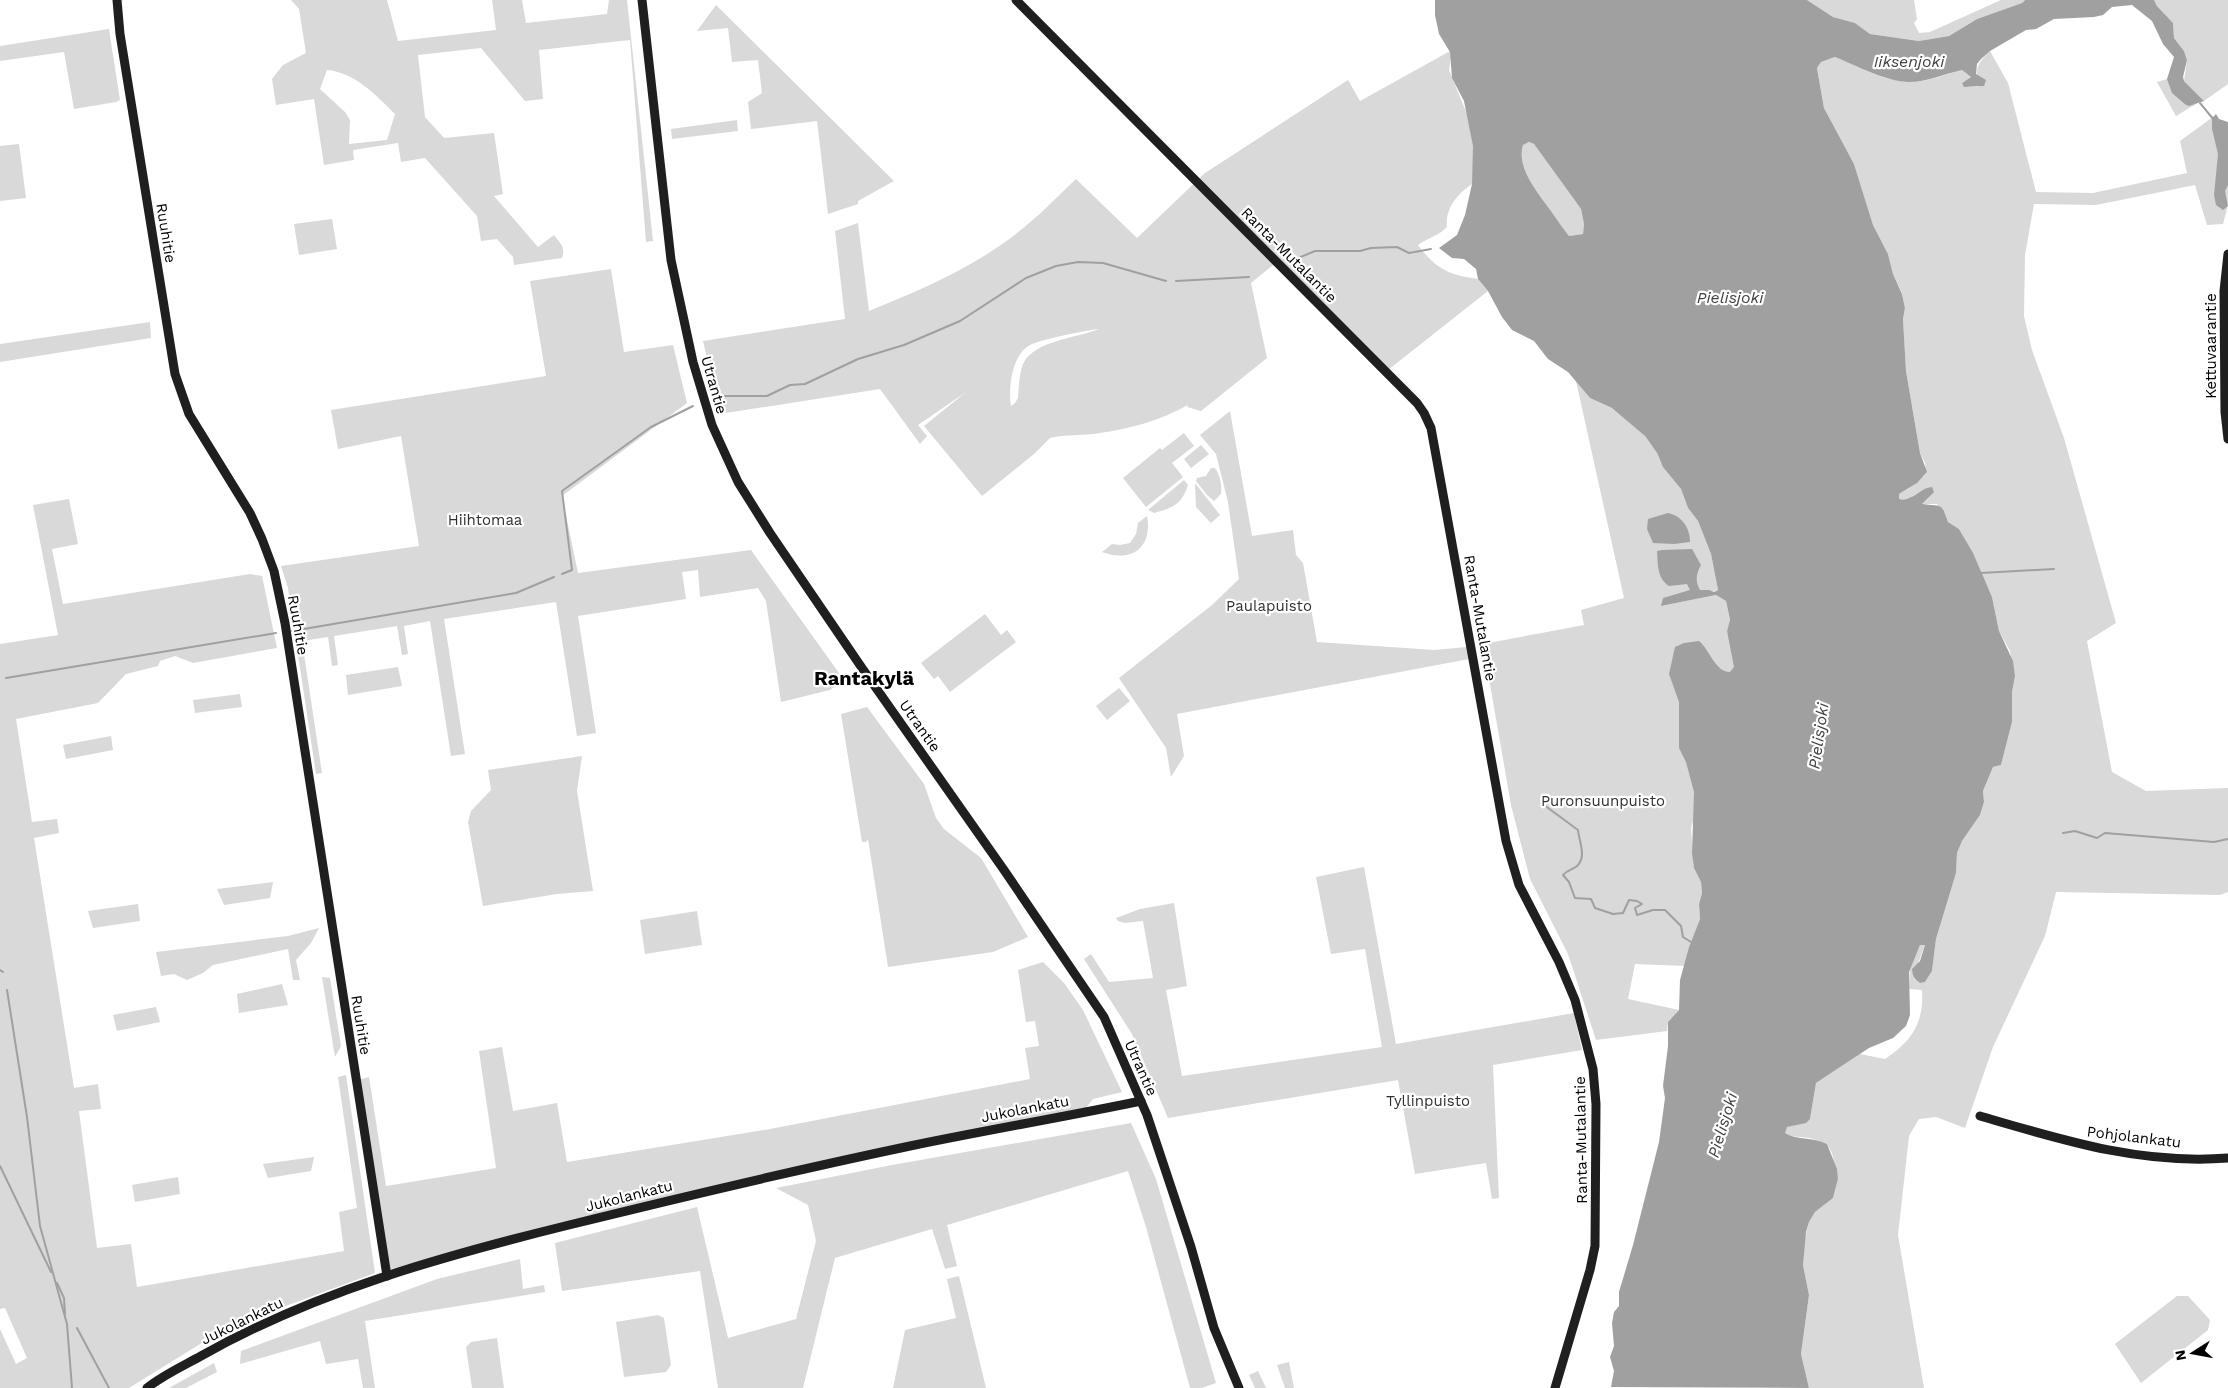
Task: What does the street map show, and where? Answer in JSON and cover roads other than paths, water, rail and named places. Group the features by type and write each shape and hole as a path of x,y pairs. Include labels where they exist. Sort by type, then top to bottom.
{"street":[{"name":"Ruuhitie","path":"117,0 120,34 175,374 192,420 250,513 274,571 287,635 331,930 387,1276"},
{"name":"Utrantie","path":"642,0 671,260 693,362 712,425 738,482 770,533 1104,1017 1141,1101 1167,1171 1214,1328 1239,1388"},
{"name":"Ranta-Mutalantie","path":"1016,0 1417,403 1431,428 1504,832 1519,885 1559,962 1575,1000 1593,1069 1596,1104 1595,1246 1590,1270 1555,1388"},
{"name":"Kettuvaarantie","path":"2228,254 2224,298 2225,412 2228,439"},
{"name":"Jukolankatu","path":"147,1388 224,1343 321,1300 387,1276 494,1244 769,1177 912,1146 1141,1101"},
{"name":"Pohjolankatu","path":"1980,1116 2104,1150 2162,1157 2228,1158"}],"water":[{"name":"Pielisjoki","path":"1435,0 1807,0 1833,17 1855,23 1870,34 1919,41 1949,36 1977,19 2022,3 2025,0 2154,0 2157,6 2173,23 2174,38 2184,51 2187,60 2183,77 2184,81 2204,101 2189,106 2172,93 2167,79 2174,57 2163,44 2152,21 2132,5 2112,7 2103,15 2094,17 2054,19 2036,29 2026,30 1990,51 1977,64 1976,74 1986,80 1984,86 1964,87 1962,83 1971,77 1962,70 1916,82 1909,82 1881,76 1835,57 1821,62 1817,68 1824,108 1854,164 1873,225 1888,254 1905,308 1903,319 1906,371 1920,453 1927,472 1917,483 1899,494 1899,499 1908,499 1932,487 1934,492 1922,504 1940,506 1948,522 1959,529 1973,553 1992,597 1999,631 2013,661 2015,676 2012,692 2012,722 2001,765 1993,767 1983,791 1984,802 1980,815 1962,841 1957,853 1956,873 1936,939 1932,971 1925,982 1920,983 1914,978 1912,969 1920,961 1925,945 1920,945 1909,972 1910,1015 1906,1026 1893,1038 1869,1048 1816,1083 1810,1119 1806,1123 1787,1127 1785,1133 1794,1137 1816,1140 1827,1144 1837,1169 1838,1179 1833,1198 1815,1212 1806,1232 1803,1265 1809,1295 1801,1354 1809,1388 1611,1387 1614,1371 1610,1357 1614,1346 1612,1323 1614,1312 1619,1306 1619,1292 1659,1142 1665,1098 1663,1086 1668,1046 1668,1022 1679,1010 1680,980 1689,947 1700,919 1701,882 1694,868 1692,853 1694,792 1686,762 1679,748 1679,702 1669,674 1675,647 1684,643 1699,641 1716,665 1730,672 1734,667 1727,631 1730,620 1726,601 1716,595 1661,606 1663,598 1690,590 1687,584 1669,586 1665,583 1659,571 1657,551 1692,549 1701,565 1697,578 1700,590 1714,592 1718,590 1711,554 1698,521 1688,508 1681,489 1663,467 1657,453 1645,436 1612,408 1590,398 1568,372 1548,359 1534,341 1512,330 1502,317 1488,291 1478,279 1476,269 1464,259 1452,258 1439,248 1457,235 1465,215 1472,184 1473,146 1464,101 1452,78 1450,52 1439,34 1435,15","holes":["1529,142 1534,144 1581,209 1584,224 1583,234 1569,236 1540,196 1525,171 1522,154 1523,145"]},
{"path":"2216,114 2219,119 2228,122 2228,185 2225,191 2228,206 2223,210 2216,205 2214,195 2218,154 2212,129 2212,118"},
{"path":"1668,513 1684,523 1689,532 1690,542 1674,544 1653,543 1647,529 1648,519"}],"waterway":[{"path":"2200,103 2214,120"},
{"path":"1291,261 1315,251 1360,251 1371,248 1397,247 1409,253 1431,249"},
{"path":"718,396 767,396 790,385 805,384 858,359 904,345 960,321 1026,278 1056,266 1078,262 1103,263 1166,281"},
{"path":"1176,281 1249,277"},
{"path":"562,574 572,570 562,491 651,427 693,406"},
{"path":"1981,573 2054,569"},
{"path":"292,631 516,593 554,577"},
{"path":"6,678 276,633"},
{"path":"1544,805 1578,830 1582,858 1577,866 1563,875 1569,882 1575,898 1591,899 1595,908 1613,914 1623,913 1629,900 1642,904 1635,908 1637,915 1653,910 1665,910 1681,926 1683,937 1691,942"},
{"path":"2063,833 2075,831 2097,838 2105,833 2214,842 2228,839"},
{"path":"7,990 27,1117 40,1226 67,1324 72,1388"},
{"path":"0,1166 51,1272"},
{"path":"57,1283 64,1298 65,1314"},
{"path":"77,1328 109,1388"}],"district":[{"name":"Rantakylä","path":"864,678"}],"water label":[{"name":"Iiksenjoki","path":"1909,61"}],"park label":[{"name":"Hiihtomaa","path":"485,520"},
{"name":"Paulapuisto","path":"1269,606"},
{"name":"Puronsuunpuisto","path":"1603,801"},
{"name":"Tyllinpuisto","path":"1428,1101"}]}
